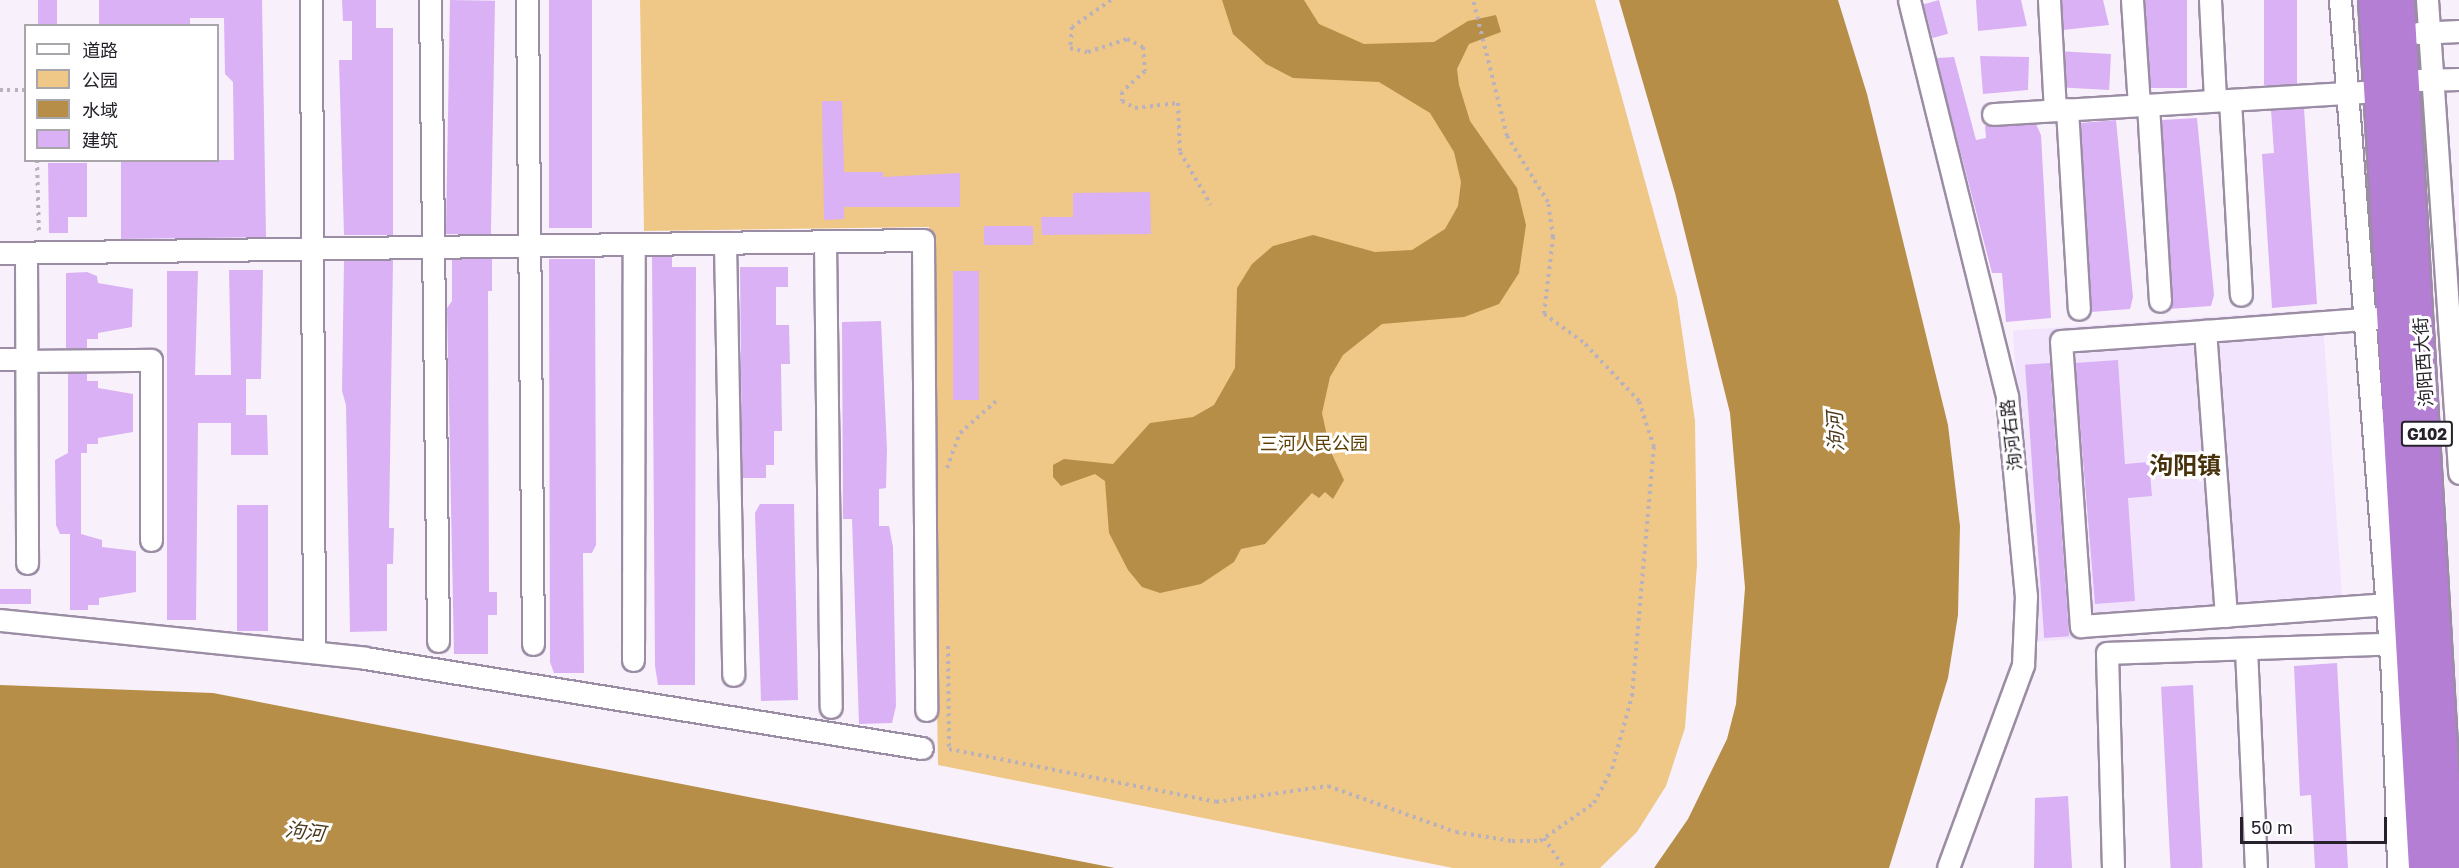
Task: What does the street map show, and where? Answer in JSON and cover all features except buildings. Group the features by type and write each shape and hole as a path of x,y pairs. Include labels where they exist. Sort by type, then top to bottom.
{"highway":[{"name":"泃阳西大街","path":"2375,0 2406,84 2447,418 2448,868"},
{"name":"泃阳西大街","path":"2398,0 2415,33 2406,84 2397,316 2400,603 2425,868"}],"street":[{"path":"311,0 314,652"},
{"path":"430,0 438,641"},
{"path":"527,0 533,644"},
{"name":"泃河右路","path":"1909,0 2007,396 2026,596 2023,664 1948,868"},
{"path":"2049,0 2079,309"},
{"path":"2133,0 2160,302"},
{"path":"2210,0 2223,100 2241,295"},
{"path":"2340,0 2365,318 2400,603 2081,626 2061,341 2205,331 2365,318 2397,316"},
{"path":"2427,0 2415,33 2459,31"},
{"path":"1993,114 2347,93 2459,79"},
{"path":"2406,84 2457,397 2447,418 2459,473"},
{"path":"0,253 923,240 926,710"},
{"path":"825,242 831,707"},
{"path":"725,243 733,675"},
{"path":"633,660 634,244"},
{"path":"27,563 26,360 32,253"},
{"path":"2205,331 2226,616"},
{"path":"0,359 151,360 152,540"},
{"path":"0,620 314,652 922,748"},
{"path":"2113,868 2107,653 2402,643 2397,868"},
{"path":"2246,649 2256,868"}],"path":[{"path":"1111,0 1072,27 1070,48 1088,52 1126,39 1143,46 1145,71 1122,92 1122,101 1135,108 1178,103 1180,152 1211,205"},
{"path":"948,642 949,749 1216,802 1328,786 1472,836 1544,838 1594,802 1627,723 1654,447 1639,401 1583,342 1544,314 1553,237 1548,202 1507,136 1473,0"},
{"path":"0,90 24,90"},
{"path":"32,253 37,162"},
{"path":"946,480 956,439 996,401"},
{"path":"1544,838 1564,868"}],"shaded area":[{"path":"2322,309 2344,620 2035,642 2013,331"}],"green space":[{"name":"三河人民公园","path":"640,0 1595,0 1677,297 1695,421 1697,565 1685,728 1666,786 1637,832 1600,868 1453,868 938,765 929,227 644,231"}],"water":[{"path":"1222,0 1304,0 1319,24 1364,44 1434,42 1468,21 1496,15 1501,32 1469,44 1457,69 1459,85 1470,121 1517,188 1526,225 1519,273 1499,304 1464,317 1382,324 1343,355 1330,377 1322,413 1330,450 1344,480 1333,499 1325,492 1319,498 1312,493 1265,544 1241,549 1234,562 1201,584 1160,593 1142,587 1128,570 1109,533 1105,481 1095,474 1061,486 1053,477 1053,465 1064,459 1113,464 1150,423 1193,417 1214,405 1235,368 1237,288 1252,264 1273,246 1313,235 1375,252 1412,250 1445,229 1458,206 1461,182 1454,152 1430,113 1379,82 1293,78 1266,64 1233,34"},
{"name":"泃河","path":"1619,0 1838,0 1867,94 1948,425 1960,526 1958,615 1948,678 1889,868 1654,868 1688,819 1727,739 1736,704 1745,588 1730,413 1675,193"},
{"name":"泃河","path":"0,685 213,693 1115,868 0,868"}],"district":[{"name":"泃阳镇","path":"2185,465"}]}
